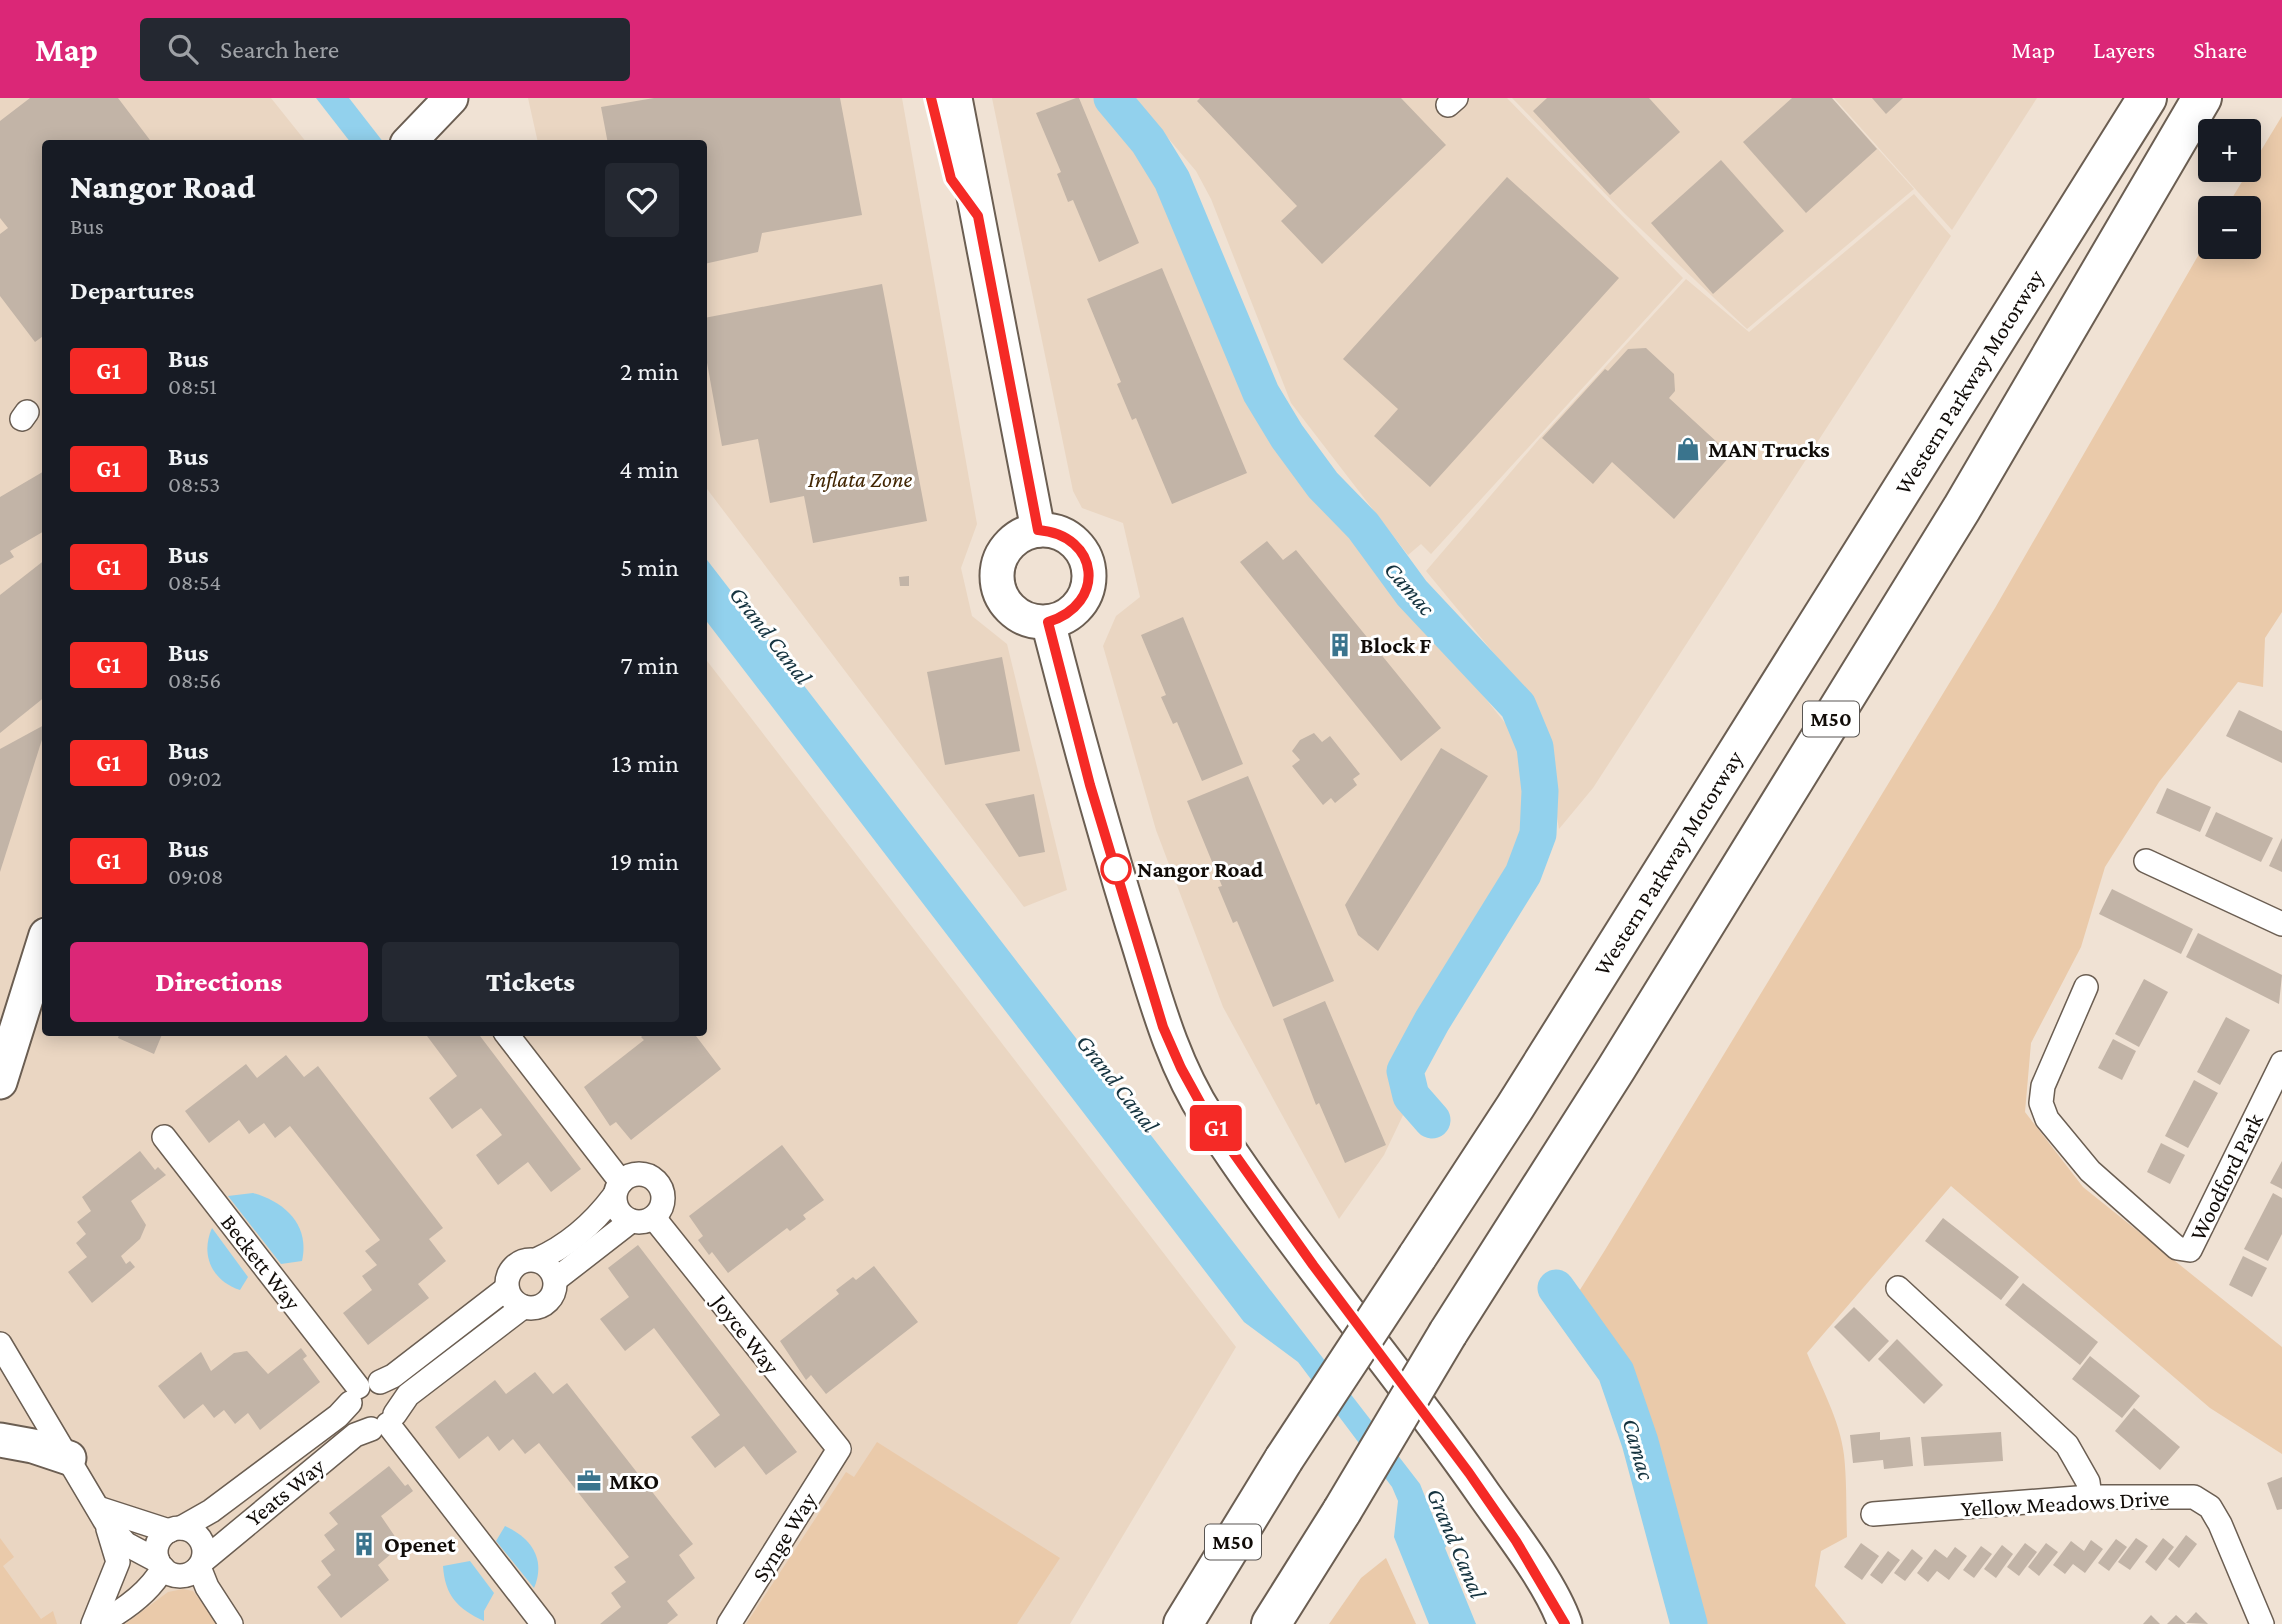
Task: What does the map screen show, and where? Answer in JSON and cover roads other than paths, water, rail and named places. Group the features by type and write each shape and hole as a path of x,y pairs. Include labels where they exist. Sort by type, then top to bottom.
{"highway":[{"name":"Western Parkway Motorway","path":"1183,1624 1284,1460 1515,1107 2147,98"},
{"name":"M50","path":"1271,1624 1448,1333 1616,1069 1962,508 2202,98"}],"main road":[{"path":"931,98 951,179 978,216"},
{"path":"955,98 1038,530"},
{"path":"411,140 442,107"},
{"path":"1038,530 1055,531 1069,538 1080,549 1087,564 1089,580 1081,602 1064,617 1048,622 1034,622 1015,612 1001,596 997,583 997,568 1007,548 1024,534 1038,530"},
{"path":"1048,622 1090,785 1163,1027 1181,1068 1208,1117 1516,1541 1565,1624"},
{"path":"2,1068 42,947"},
{"path":"0,1440 33,1446 69,1458"}],"street":[{"path":"2146,860 2282,924"},
{"name":"Woodford Park","path":"2086,987 2043,1086 2041,1103 2047,1119 2090,1171 2177,1248 2190,1251 2282,1063"},
{"path":"508,1036 617,1189 618,1212 631,1222 639,1223 654,1218 663,1204 661,1188 651,1177 635,1174 617,1189 595,1222 553,1252 536,1260 520,1262 513,1267 507,1288 512,1299 523,1307 531,1308 546,1303 554,1293 555,1280 549,1266 536,1260"},
{"name":"Beckett Way","path":"164,1137 363,1391"},
{"name":"Joyce Way","path":"654,1218 839,1449"},
{"path":"555,1280 607,1237 631,1222"},
{"name":"Yeats Way","path":"175,1529 211,1511 338,1416 363,1391 393,1376 507,1288"},
{"path":"1898,1288 2067,1445 2088,1482 2090,1497"},
{"name":"Yeats Way","path":"201,1564 355,1435 385,1422 408,1395 523,1307"},
{"path":"0,1344 103,1515 126,1544 181,1576 201,1564"},
{"path":"387,1386 396,1399 385,1422 358,1423 363,1391 387,1386"},
{"path":"385,1422 543,1624"},
{"name":"Synge Way","path":"729,1624 839,1449"},
{"name":"Yellow Meadows Drive","path":"1873,1514 2090,1497 2194,1497 2210,1507 2220,1524 2262,1624"},
{"path":"103,1515 189,1530 200,1539 204,1553 201,1564 207,1587 231,1624"},
{"path":"95,1624 118,1562 103,1515"},
{"path":"95,1624 137,1598 156,1579 160,1565 157,1548 175,1529"}],"water":[{"path":"316,98 349,98 382,140 349,140"},
{"path":"707,560 1420,1484 1440,1534 1449,1541 1445,1548 1476,1624 1429,1624 1394,1537 1398,1501 1392,1487 1298,1362 1244,1322 707,622"},
{"path":"253,1193 275,1202 292,1217 302,1236 302,1261 281,1264 228,1196"},
{"path":"212,1228 248,1277 240,1290 222,1280 211,1266 207,1248"},
{"path":"505,1526 523,1537 534,1551 538,1568 534,1588 496,1541"},
{"path":"470,1561 494,1593 484,1611 484,1621 467,1612 454,1600 444,1576 443,1566"}],"waterway":[{"name":"Camac","path":"1112,98 1148,141 1172,180 1261,393 1287,436 1323,485 1363,526 1412,593 1518,706 1535,747 1540,791 1538,834 1523,874 1432,1021 1405,1071 1411,1096 1432,1120"},
{"name":"Camac","path":"1556,1288 1616,1372 1640,1442 1689,1624"}],"place":[{"name":"MAN Trucks","path":"1688,449"},
{"name":"Block F","path":"1340,645"},
{"name":"Nangor Road","path":"1116,869"},
{"name":"MKO","path":"589,1481"},
{"name":"Openet","path":"364,1544"}],"park label":[{"name":"Inflata Zone","path":"860,479"}],"water label":[{"name":"Grand Canal","path":"771,635"},
{"name":"Grand Canal","path":"1118,1083"},
{"name":"Grand Canal","path":"1457,1543"}]}
